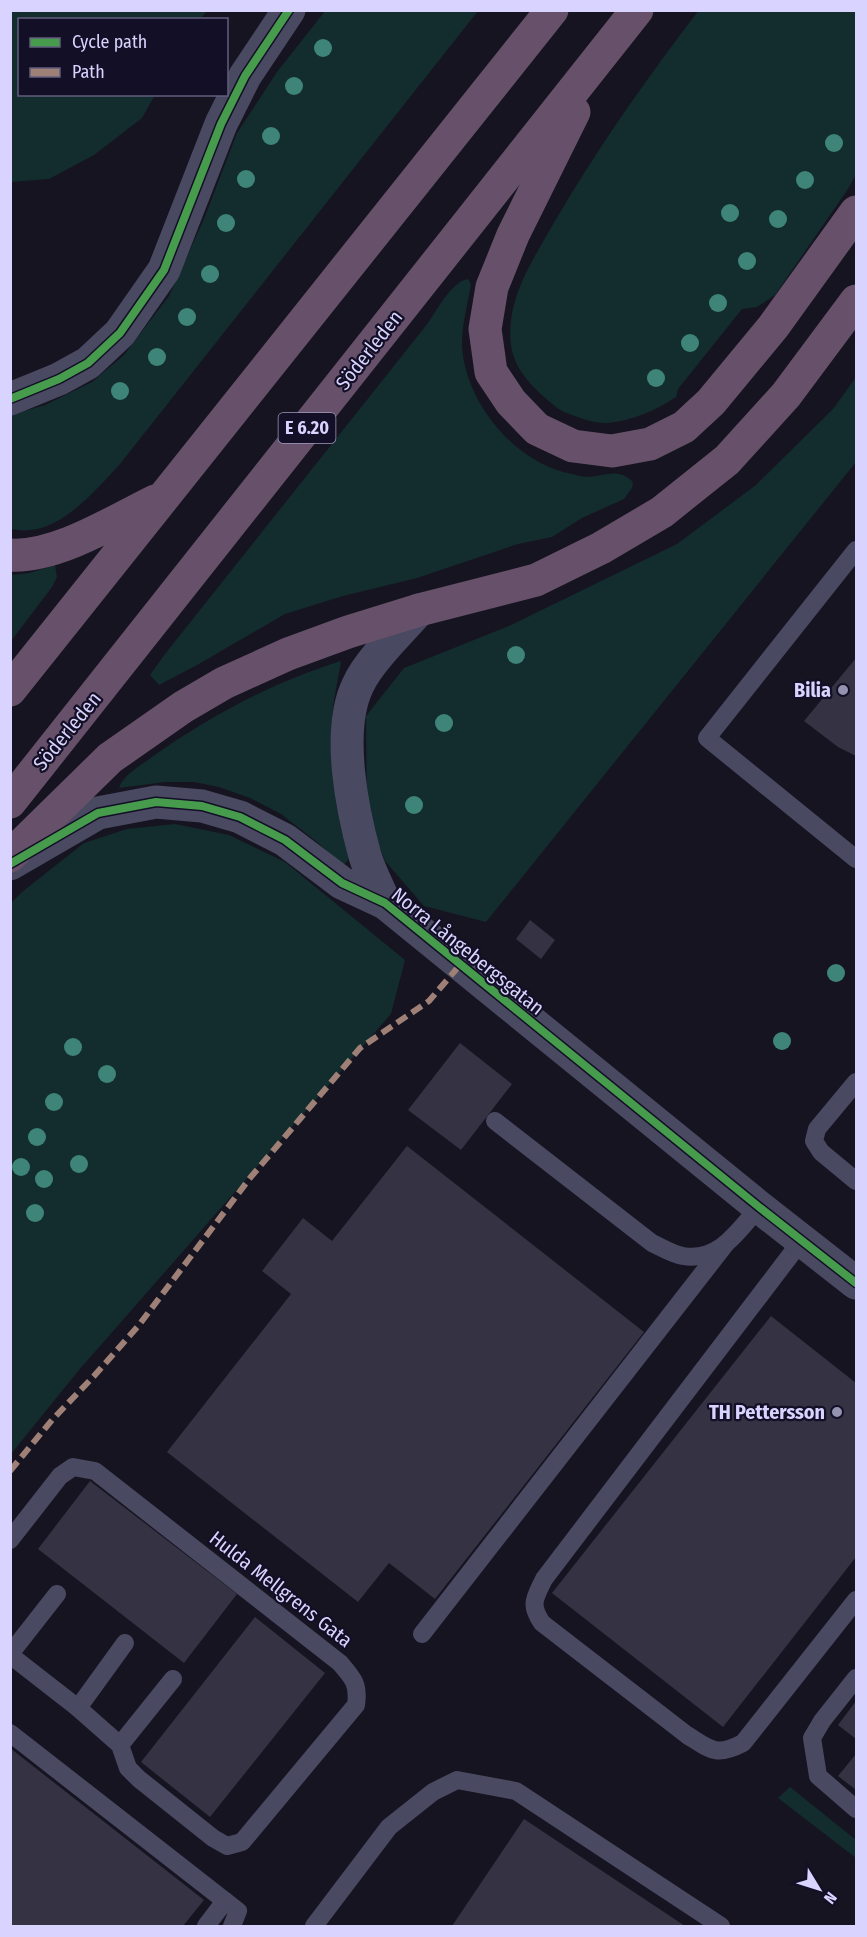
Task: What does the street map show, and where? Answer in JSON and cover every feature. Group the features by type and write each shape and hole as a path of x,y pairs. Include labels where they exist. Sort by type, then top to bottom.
{"highway":[{"path":"10,690 552,10"},
{"name":"Söderleden","path":"10,802 637,10"},
{"path":"603,54 513,235 490,297 485,329 491,372 511,402 537,429 573,446 612,451 650,444 684,427 711,402 773,327 856,212"},
{"path":"10,856 110,758 224,683 288,654 348,632 419,610 536,580 601,548 662,512 727,460 786,395 856,301"},
{"path":"10,555 25,556 58,548 162,497"}],"street":[{"path":"10,399 59,379 88,363 120,333 164,270 221,124 245,76 289,10"},
{"name":"Norra Långebergsgatan","path":"385,903 366,858 350,791 348,740 350,707 358,683 370,666 419,610"},
{"name":"Norra Långebergsgatan","path":"10,864 98,813 156,802 202,806 240,817 285,840 342,883 385,903 856,1283"}],"lane":[{"path":"856,550 707,738 856,859"},
{"path":"856,1082 817,1129 814,1141 821,1152 856,1181"},
{"path":"495,1121 652,1243 682,1256 704,1256 724,1246"},
{"path":"422,1634 724,1246 759,1207"},
{"path":"802,1240 544,1579 534,1599 534,1611 542,1623 687,1735 708,1749 726,1752 742,1743 856,1600"},
{"name":"Hulda Mellgrens Gata","path":"10,1540 60,1476 73,1467 95,1471 340,1663 354,1678 358,1693 356,1705 242,1842 227,1846 213,1838 139,1779 128,1768 120,1745 78,1708 10,1655"},
{"path":"10,1655 57,1594"},
{"path":"78,1708 125,1643"},
{"path":"856,1678 812,1738 818,1776 856,1809"},
{"path":"120,1745 173,1679"},
{"path":"10,1732 238,1911 232,1926"},
{"path":"314,1926 389,1827 433,1792 457,1780 516,1791 721,1926"},
{"path":"206,1926 225,1901"}],"green space":[{"path":"11,10 207,10 201,18 18,18 18,96 154,96 142,118 94,155 49,179 11,182"},
{"path":"699,10 856,11 856,174 775,295 757,307 742,309 678,389 676,397 661,406 626,420 608,423 591,421 558,409 534,388 521,371 513,353 510,332 517,293 534,257 588,166 642,87"},
{"path":"325,11 478,11 120,464 68,515 43,528 11,529 10,415 45,405 92,382 124,355 169,296 204,219 237,133 277,72"},
{"path":"468,279 471,284 462,343 465,365 482,407 512,443 551,468 583,477 618,474 628,478 633,482 632,488 624,499 582,518 552,537 518,544 417,578 343,596 285,614 159,685 150,675 165,654 428,323 445,297 456,285"},
{"path":"856,377 856,462 486,922 424,906 385,861 367,816 366,716 404,668 511,625 677,544 756,485 833,409"},
{"path":"55,565 57,577 52,587 11,641 11,575 30,573"},
{"path":"341,661 334,698 331,738 337,807 349,858 345,864 339,862 281,814 250,798 219,787 194,782 165,782 119,788 124,779 138,767 219,714 291,679"},
{"path":"175,824 229,835 285,862 405,960 391,1014 79,1370 11,1454 11,903 84,843 127,829"},
{"path":"790,1787 856,1840 856,1858 778,1798"}],"building":[{"name":"Bilia","path":"856,658 856,756 838,747 804,721"},
{"path":"530,920 555,940 541,959 516,939"},
{"path":"460,1043 512,1084 461,1150 408,1110"},
{"path":"407,1146 644,1332 435,1599 389,1563 358,1602 167,1452 291,1294 262,1271 303,1218 332,1241"},
{"path":"771,1316 856,1383 856,1557 723,1727 552,1593"},
{"path":"90,1481 237,1594 184,1663 38,1549"},
{"path":"255,1617 325,1673 210,1817 141,1762"},
{"path":"856,1701 856,1739 838,1725"},
{"path":"10,1748 204,1900 183,1926 10,1926"},
{"path":"856,1754 856,1790 838,1776"},
{"path":"524,1819 685,1926 452,1926"}],"marked path":[{"path":"10,1471 52,1420 139,1325 250,1178 360,1048 429,1001 460,965"}],"cycle path":[{"path":"10,399 59,379 88,363 120,333 164,270 221,124 245,76 289,10"},
{"path":"10,864 98,813 156,802 202,806 240,817 285,840 342,883 385,903 856,1283"}],"place":[{"name":"Bilia","path":"843,690"},
{"name":"TH Pettersson","path":"837,1412"}]}
